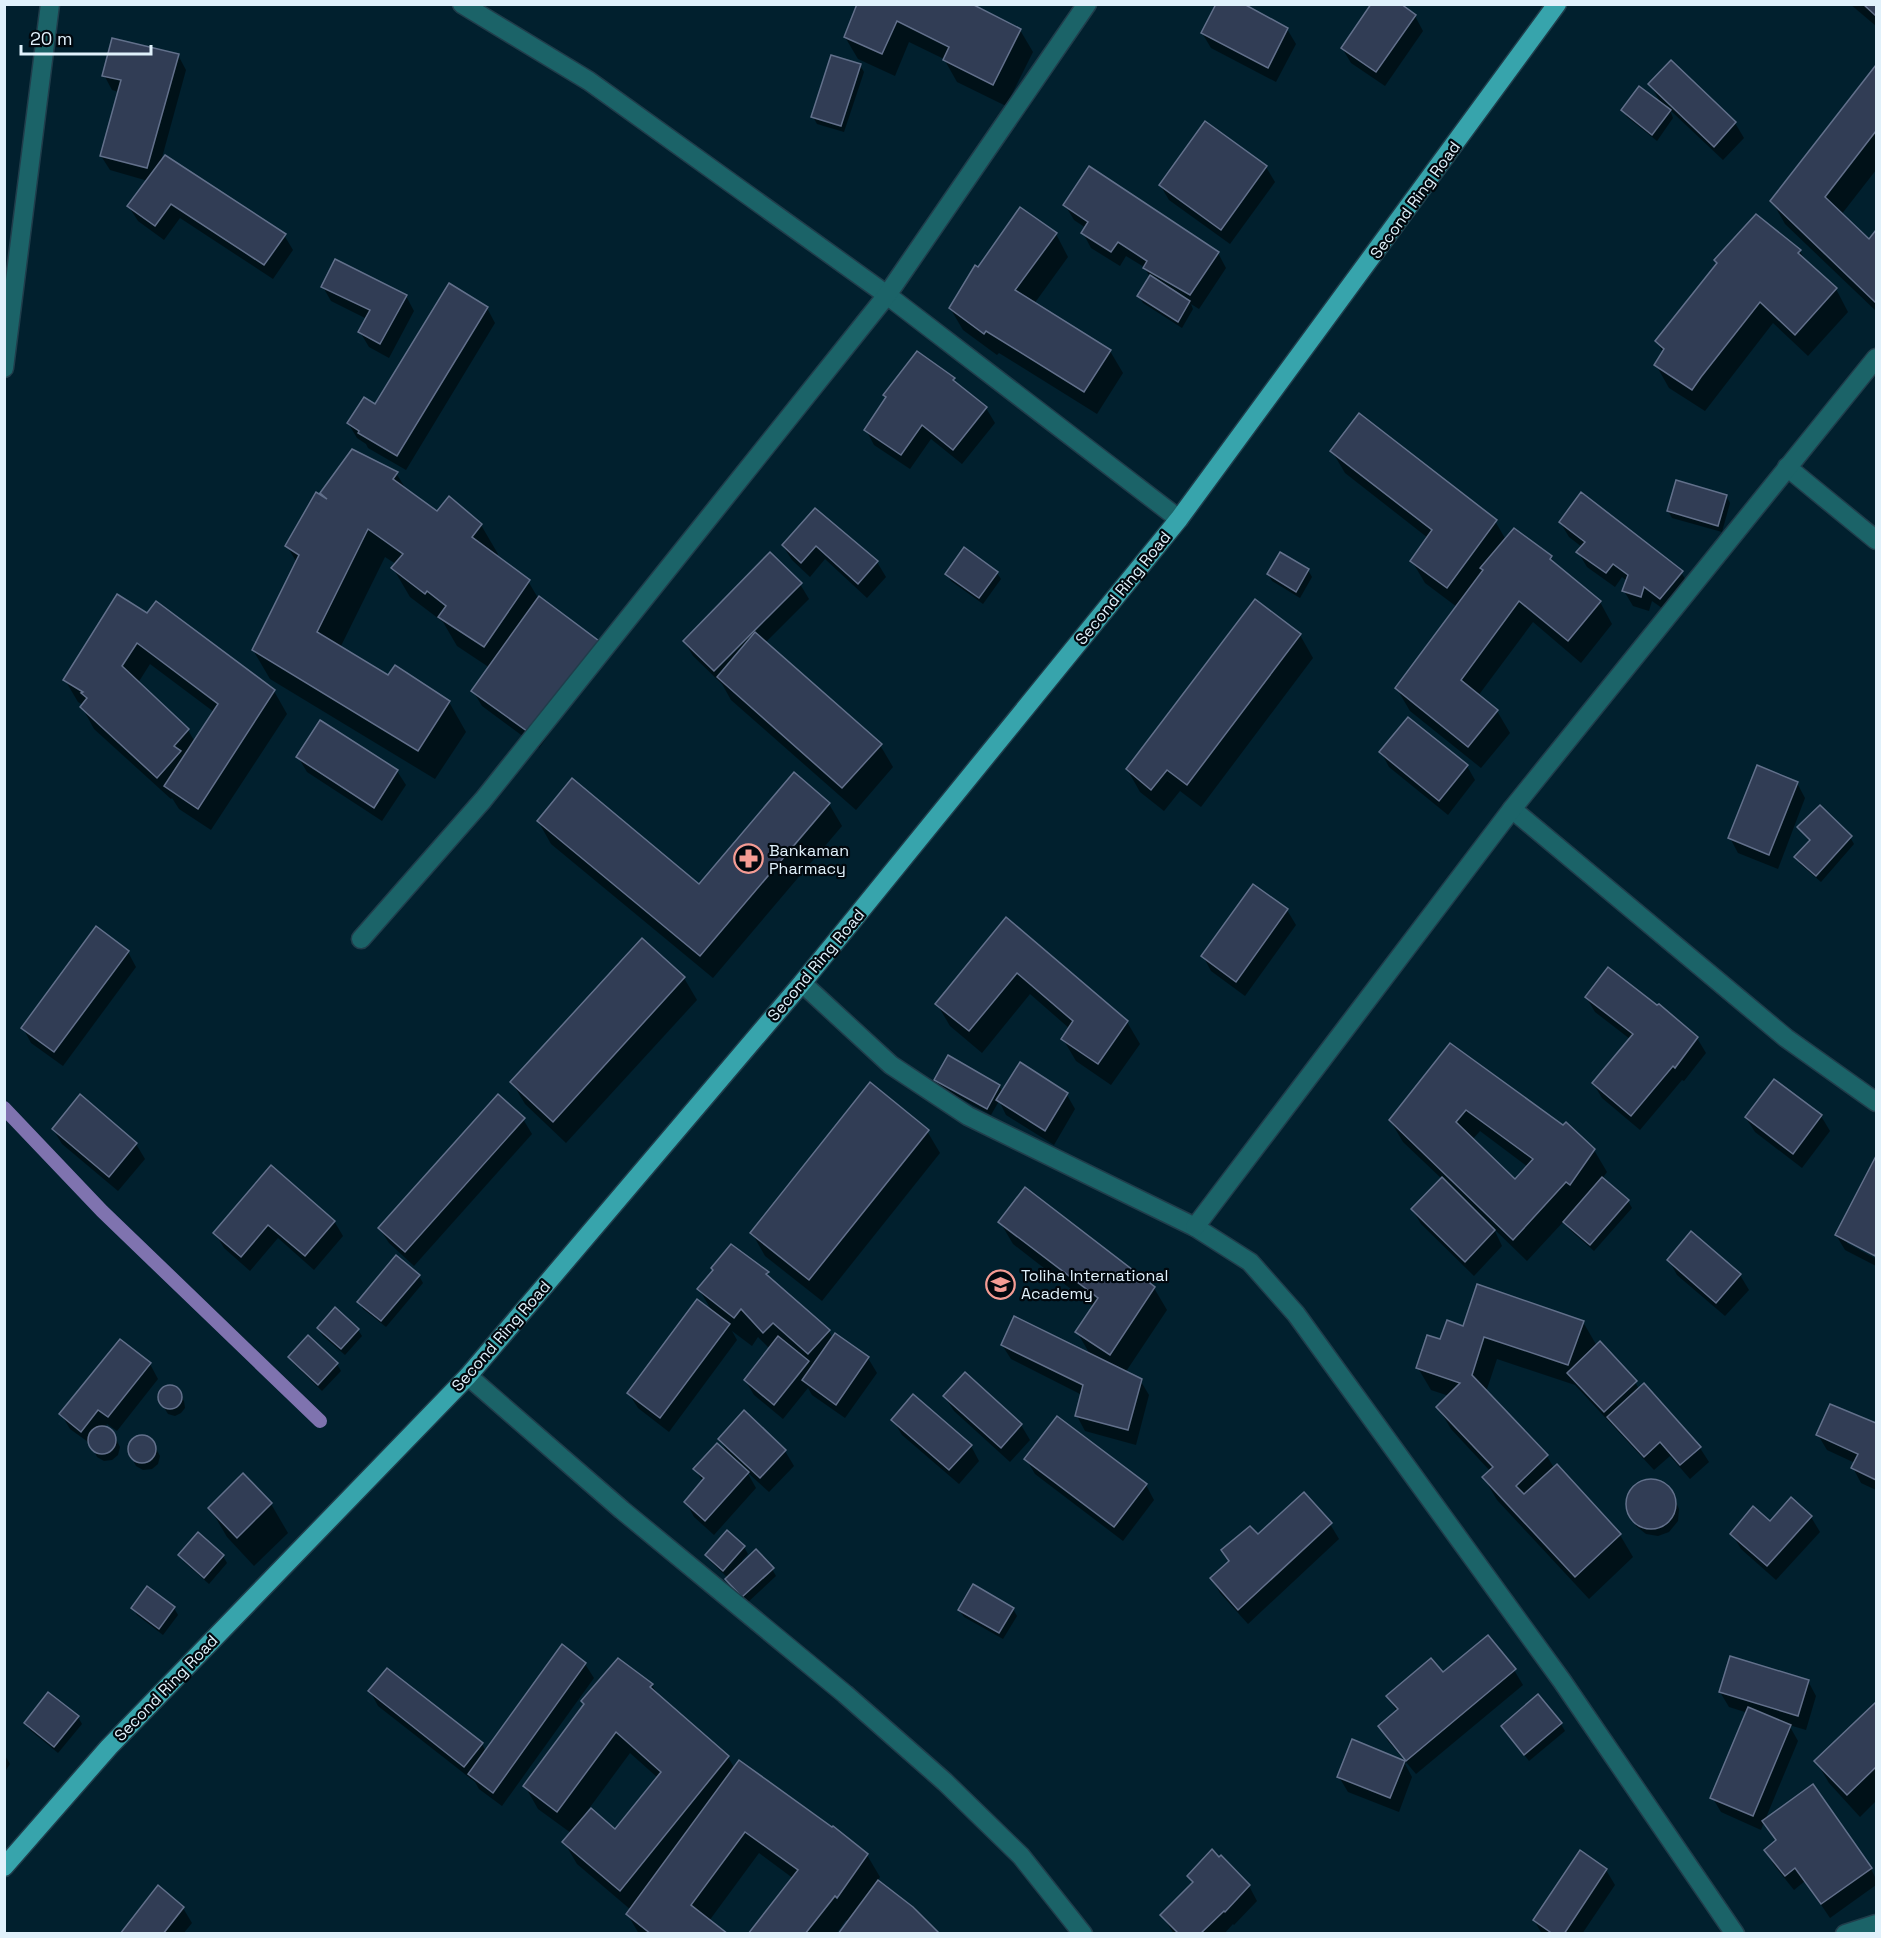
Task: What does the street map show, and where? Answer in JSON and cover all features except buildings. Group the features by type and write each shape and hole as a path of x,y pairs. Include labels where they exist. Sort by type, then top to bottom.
{"main road":[{"name":"Second Ring Road","path":"4,1867 109,1747 468,1376 802,983 1179,519 1557,4"}],"street":[{"path":"4,368 50,4"},
{"path":"462,4 589,81 887,295 1179,519"},
{"path":"361,939 483,800 887,295 1087,4"},
{"path":"1195,1227 1512,809 1876,358"},
{"path":"1787,467 1876,540"},
{"path":"1512,809 1786,1038 1876,1102"},
{"path":"802,983 891,1065 968,1116 1195,1227 1250,1262 1296,1314 1562,1681 1735,1934"},
{"path":"468,1376 622,1510 845,1694 945,1782 1021,1856 1083,1934"},
{"path":"1845,1934 1876,1924"}],"waterway":[{"path":"4,1108 102,1211 320,1421"}],"place":[{"name":"Bankaman Pharmacy","path":"748,859"},
{"name":"Toliha International Academy","path":"1000,1284"}]}
